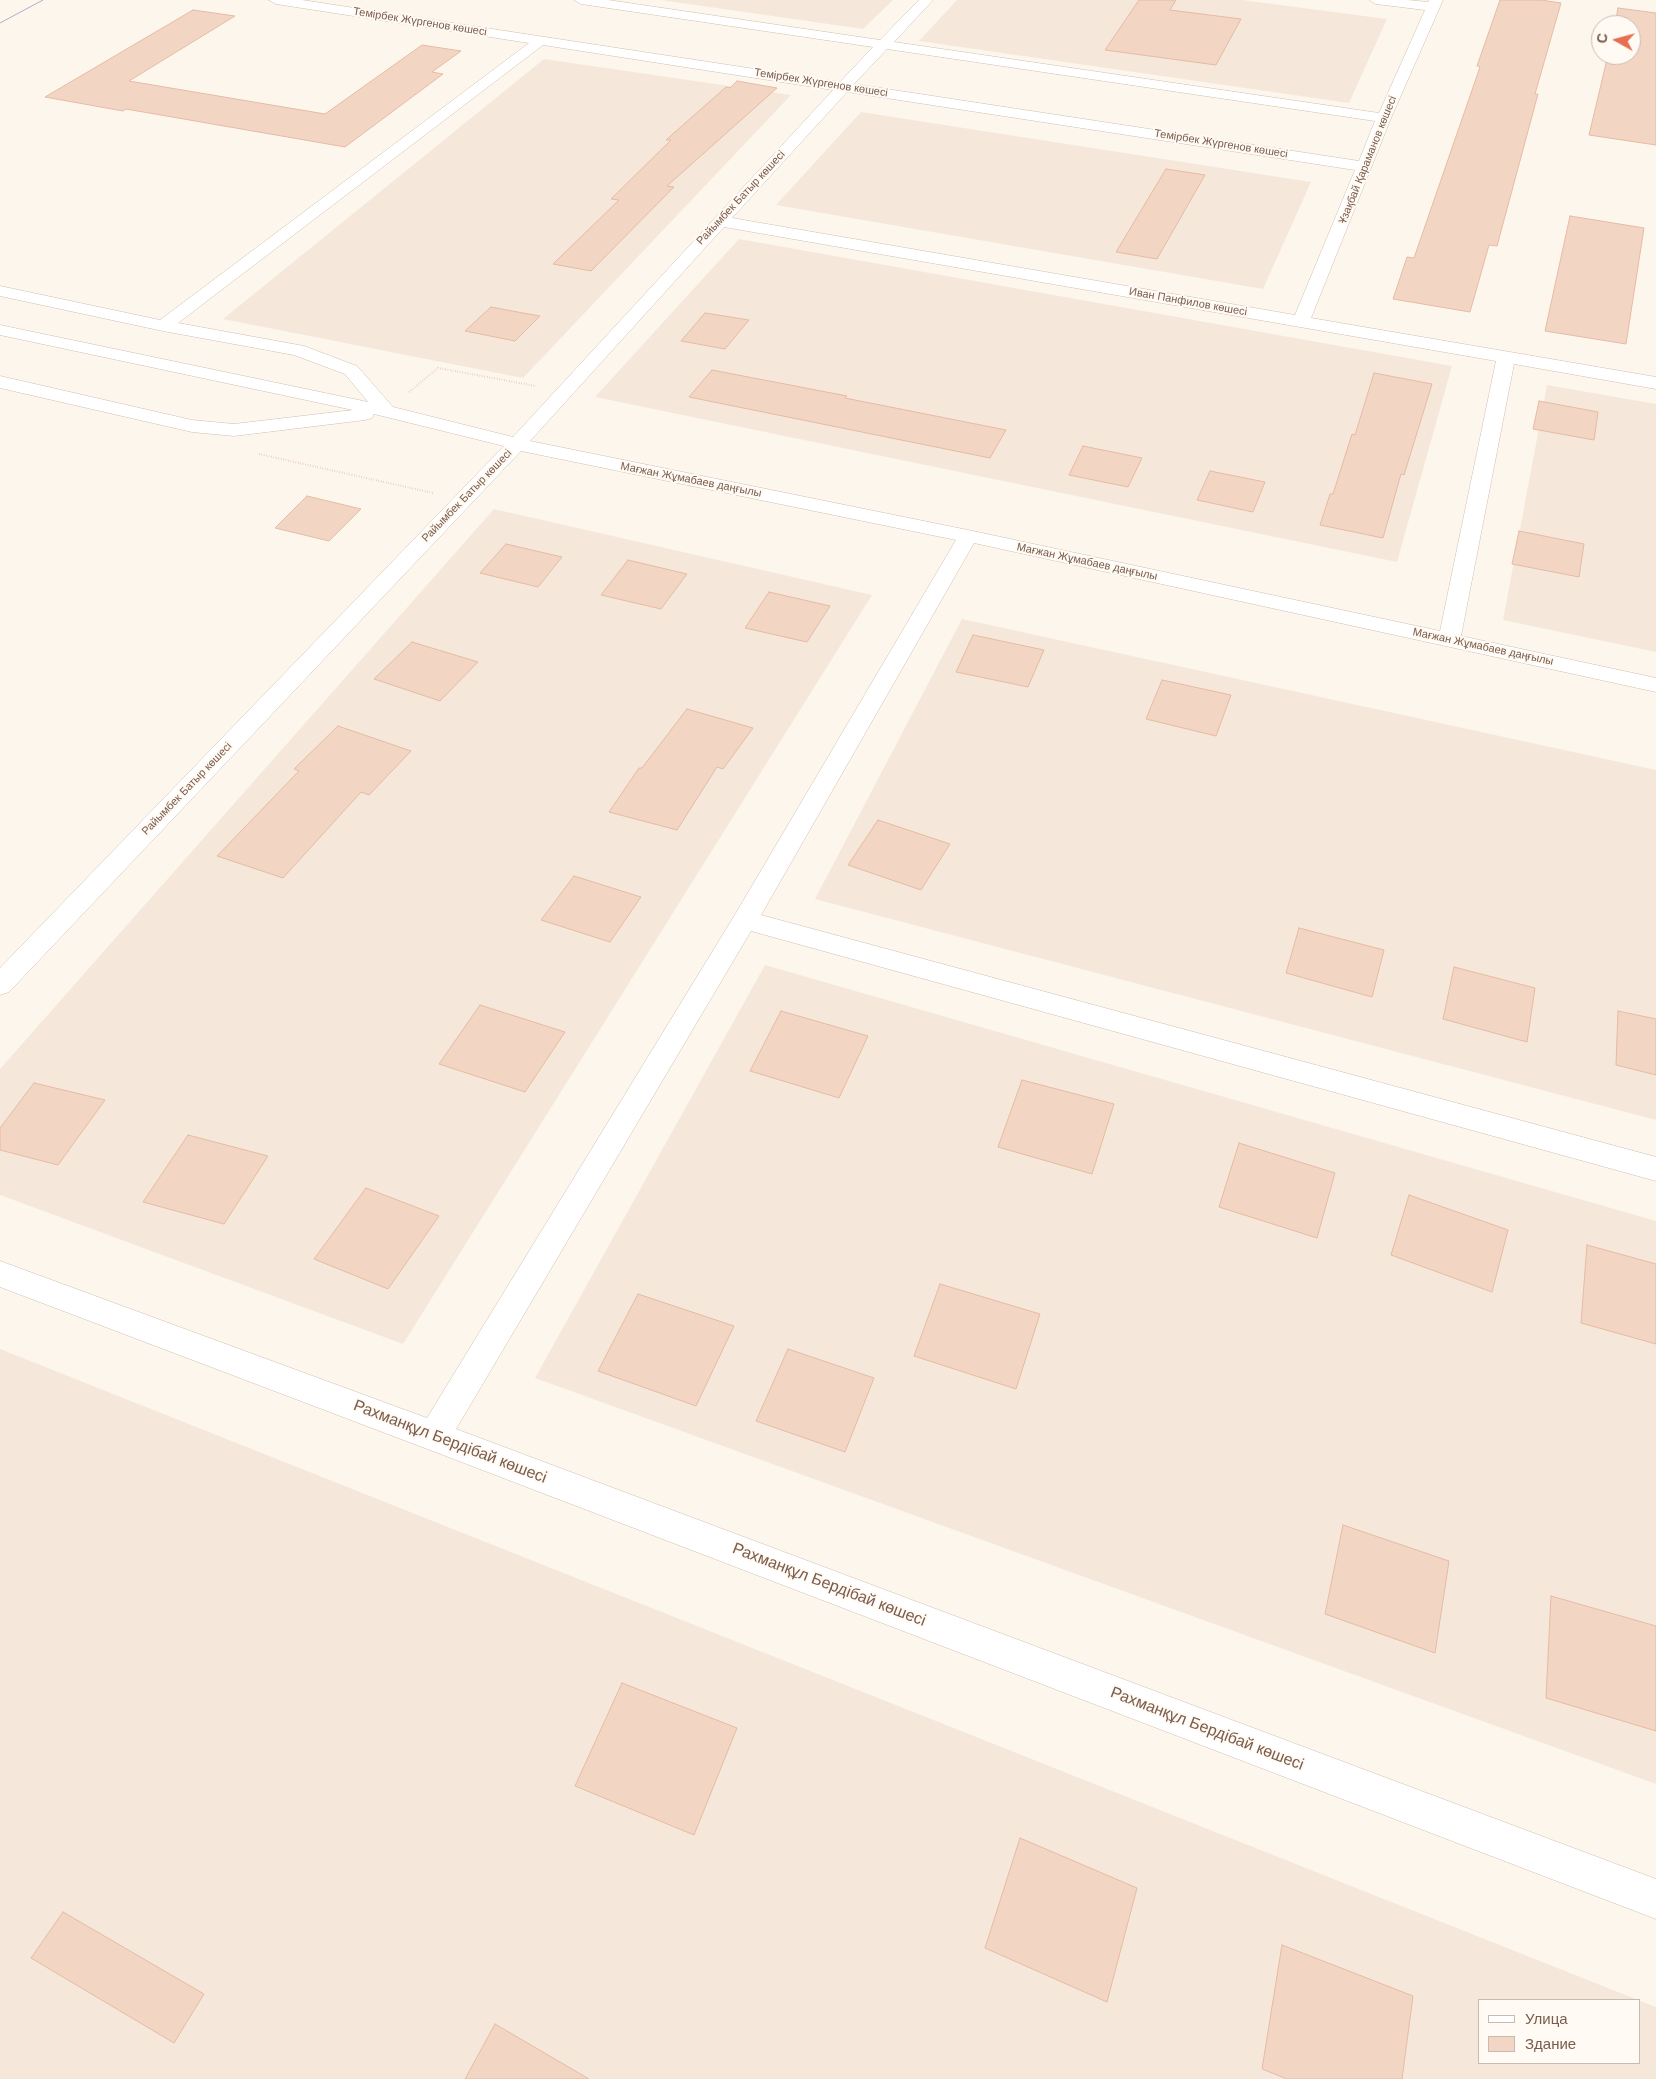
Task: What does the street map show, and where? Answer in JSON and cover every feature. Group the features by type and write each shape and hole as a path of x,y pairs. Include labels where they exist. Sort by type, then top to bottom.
{"street":[{"name":"Темірбек Жүргенов көшесі","path":"276,0 1365,167"},
{"name":"Райымбек Батыр көшесі","path":"0,985 517,444 844,86 926,0"},
{"path":"1376,0 1434,4"},
{"path":"591,1 883,46 1384,118"},
{"name":"Ұзақбай Қараманов көшесі","path":"1301,321 1384,118 1434,4"},
{"path":"163,326 541,40"},
{"name":"Иван Панфилов көшесі","path":"720,221 1656,383"},
{"path":"0,291 163,326 298,350 351,370 386,411"},
{"name":"Мағжан Жұмабаев даңғылы","path":"0,330 386,411 517,444 968,536 1656,685"},
{"path":"1448,640 1506,356"},
{"path":"0,382 192,426 234,430 386,411"},
{"path":"434,1436 745,920 968,536"},
{"path":"745,920 1656,1169"},
{"name":"Рахманқұл Бердібай көшесі","path":"0,1274 434,1436 1656,1899"}],"path":[{"path":"386,411 438,368 565,391"}],"shaded area":[{"path":"661,0 893,0 863,29"},
{"path":"957,0 1242,0 1387,19 1349,103 919,41"},
{"path":"544,59 791,95 523,378 223,319"},
{"path":"861,112 1311,182 1263,289 776,205"},
{"path":"739,239 1452,366 1397,562 595,397"},
{"path":"1547,385 1656,404 1656,652 1503,620"},
{"path":"494,509 872,595 403,1344 0,1195 0,1069"},
{"path":"962,619 1656,770 1656,1120 815,899"},
{"path":"765,965 1656,1221 1656,1784 535,1378"},
{"path":"0,1349 1635,1999 1478,1999 1478,2064 1641,2064 1641,2001 1656,2007 1656,2079 0,2079"}],"building":[{"path":"1139,0 1176,0 1170,10 1241,19 1216,65 1105,50"},
{"path":"1500,0 1541,0 1561,3 1535,94 1538,94 1497,246 1489,245 1470,312 1393,299 1407,257 1414,258 1480,67 1477,66"},
{"path":"1618,8 1656,13 1656,145 1589,135 1606,65 1641,65 1641,15 1617,15"},
{"path":"193,10 235,16 129,81 325,114 422,45 461,51 432,72 443,74 345,147 45,97"},
{"path":"737,81 777,88 667,186 674,187 591,271 553,264 619,200 611,199 671,140 666,140 726,87 730,88"},
{"path":"1166,169 1205,175 1157,259 1116,252"},
{"path":"1570,216 1644,228 1626,344 1545,331"},
{"path":"491,307 540,316 515,341 465,331"},
{"path":"705,313 749,320 725,349 681,341"},
{"path":"712,370 847,396 845,398 1006,430 990,458 689,397"},
{"path":"1374,373 1432,384 1404,475 1401,474 1383,538 1320,525 1330,494 1333,494 1352,434 1355,435"},
{"path":"1539,401 1598,412 1594,440 1533,429"},
{"path":"1083,446 1142,458 1128,487 1069,475"},
{"path":"1210,471 1265,482 1253,512 1197,500"},
{"path":"307,496 361,509 329,541 275,528"},
{"path":"1519,531 1584,544 1579,577 1512,564"},
{"path":"506,544 562,557 538,587 480,573"},
{"path":"628,560 687,574 661,609 601,595"},
{"path":"769,592 830,606 807,642 745,628"},
{"path":"973,635 1044,650 1028,687 956,672"},
{"path":"412,642 478,662 440,701 374,679"},
{"path":"1162,680 1231,695 1216,736 1146,719"},
{"path":"687,709 753,728 723,769 717,767 677,830 609,812 639,768 642,768"},
{"path":"338,726 411,751 369,795 361,792 283,878 217,856 299,771 294,769"},
{"path":"878,820 950,844 921,890 848,865"},
{"path":"574,876 641,897 610,942 541,920"},
{"path":"1299,928 1384,950 1372,997 1286,973"},
{"path":"1454,967 1535,988 1527,1042 1443,1019"},
{"path":"480,1005 565,1032 525,1092 439,1064"},
{"path":"781,1011 868,1036 839,1098 750,1071"},
{"path":"1618,1011 1656,1019 1656,1075 1616,1065"},
{"path":"1022,1080 1114,1104 1092,1174 998,1147"},
{"path":"34,1083 105,1100 58,1165 0,1150 0,1128"},
{"path":"188,1135 268,1156 224,1224 143,1202"},
{"path":"1239,1143 1335,1173 1317,1238 1219,1207"},
{"path":"366,1188 439,1216 388,1289 314,1259"},
{"path":"1409,1195 1508,1230 1492,1292 1391,1255"},
{"path":"1587,1245 1656,1264 1656,1344 1581,1323"},
{"path":"940,1284 1040,1314 1016,1389 914,1356"},
{"path":"638,1294 734,1326 696,1406 598,1371"},
{"path":"788,1349 874,1378 845,1452 756,1421"},
{"path":"1343,1525 1449,1561 1435,1653 1325,1614"},
{"path":"1551,1596 1656,1626 1656,1731 1546,1698"},
{"path":"622,1683 737,1728 694,1835 575,1786"},
{"path":"1020,1838 1137,1888 1107,2002 985,1948"},
{"path":"63,1912 204,1994 174,2043 31,1958"},
{"path":"1282,1945 1413,1996 1402,2079 1287,2079 1262,2069"},
{"path":"495,2024 589,2079 465,2079"}],"tram line":[{"path":"0,23 43,0"}]}
